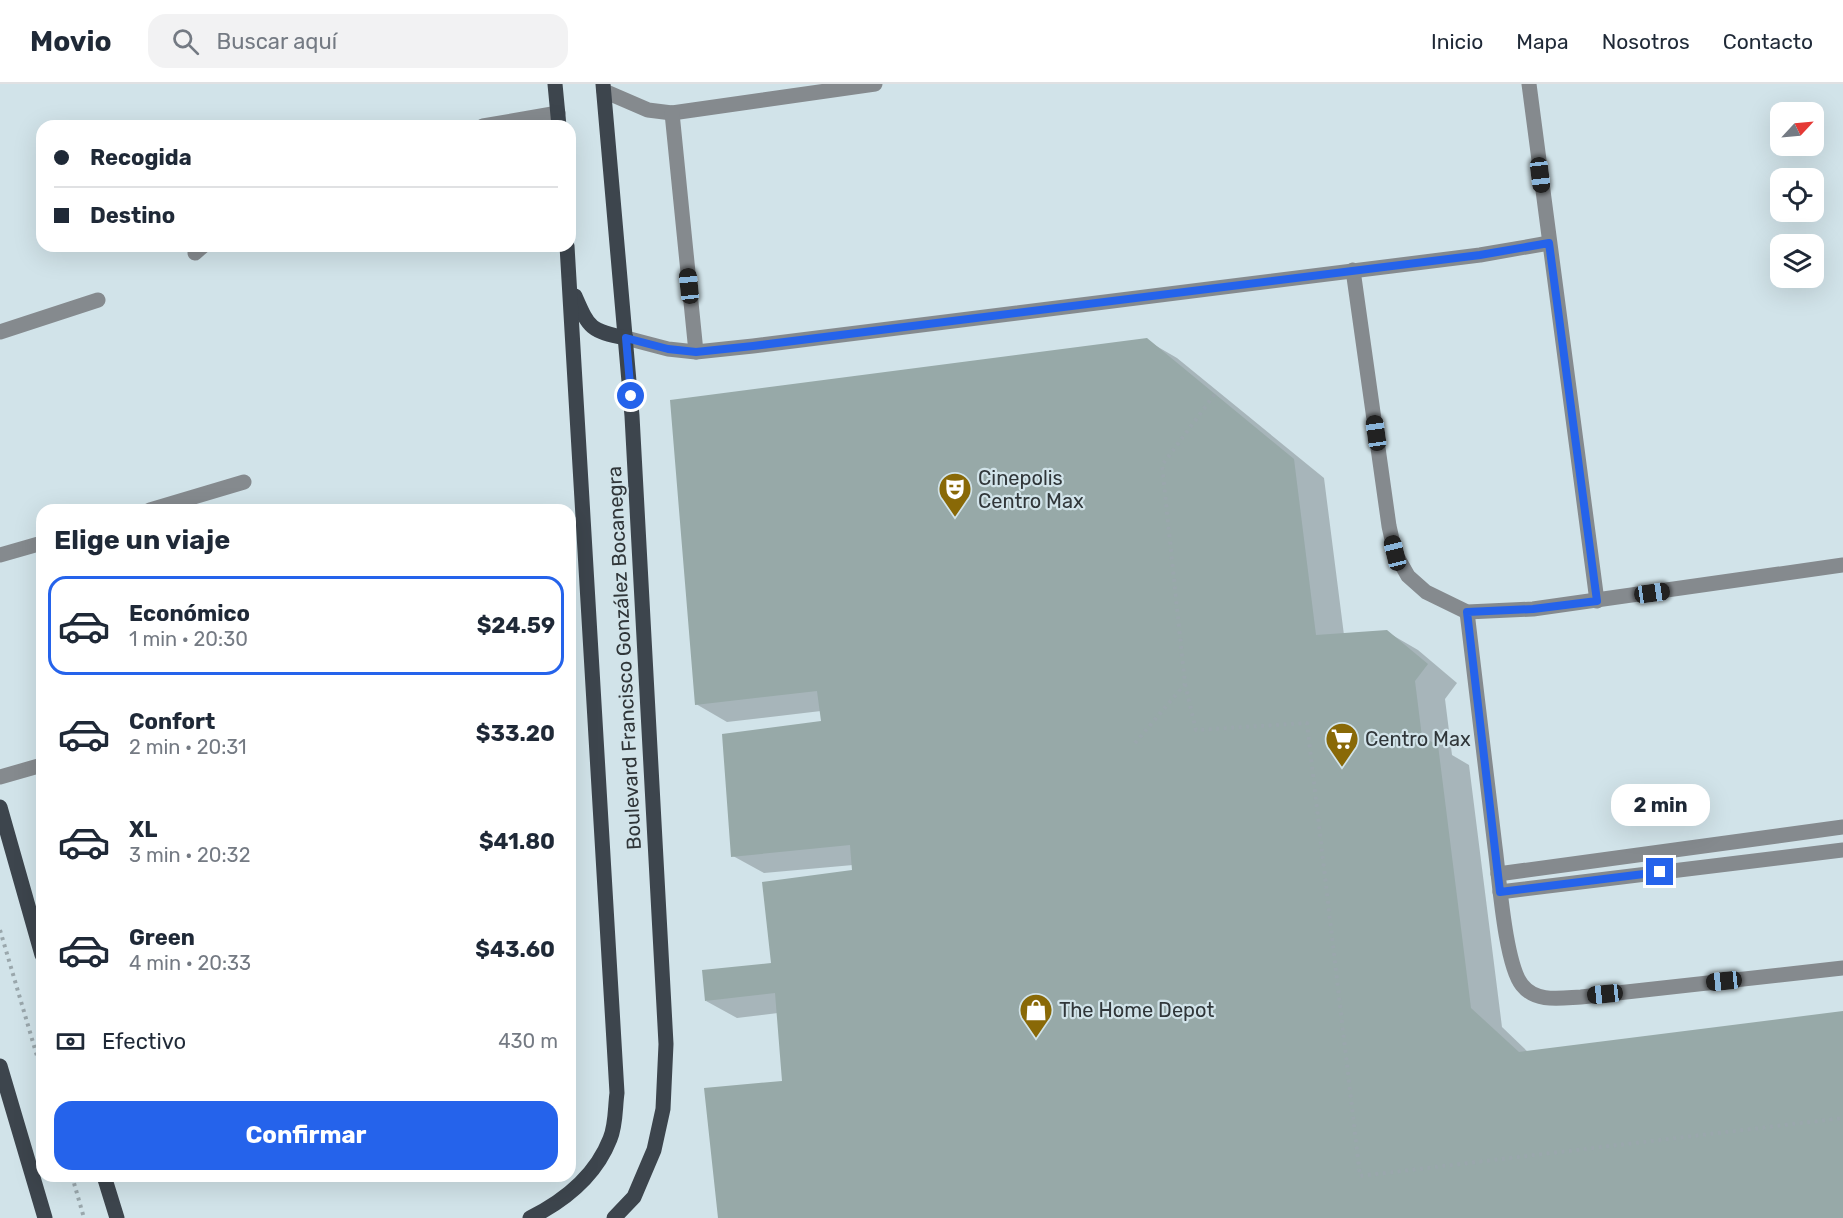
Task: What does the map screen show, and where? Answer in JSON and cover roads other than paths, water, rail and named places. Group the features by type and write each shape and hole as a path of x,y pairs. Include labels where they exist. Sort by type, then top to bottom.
{"main road":[{"path":"555,84 558,119"},
{"name":"Boulevard Francisco González Bocanegra","path":"604,87 632,416 666,1044 663,1109 654,1150 634,1197 614,1218"},
{"name":"Boulevard Francisco González Bocanegra","path":"530,1218 573,1191 598,1164 611,1137 617,1093 567,252"},
{"path":"570,285 591,327 606,334 626,338"},
{"path":"0,807 36,934"},
{"path":"0,1066 45,1218"},
{"path":"106,1182 117,1218"}],"street":[{"path":"604,87 648,110 672,113 875,84"},
{"path":"1529,84 1597,601"},
{"path":"672,113 696,352"},
{"path":"626,338 668,349 696,352 1480,255 1549,243"},
{"path":"1353,270 1389,526 1395,553 1408,576 1426,592 1467,612 1533,609 1843,565"},
{"path":"0,332 98,300"},
{"path":"170,504 244,482"},
{"path":"0,555 36,545"},
{"path":"1467,612 1500,892 1513,966 1521,984 1533,995 1551,998 1581,997 1843,968"},
{"path":"0,777 36,767"},
{"path":"1498,874 1843,827"},
{"path":"1500,892 1843,850"}],"place":[{"name":"Cinepolis Centro Max","path":"955,518"},
{"name":"Centro Max","path":"1342,768"},
{"name":"The Home Depot","path":"1036,1039"}]}
